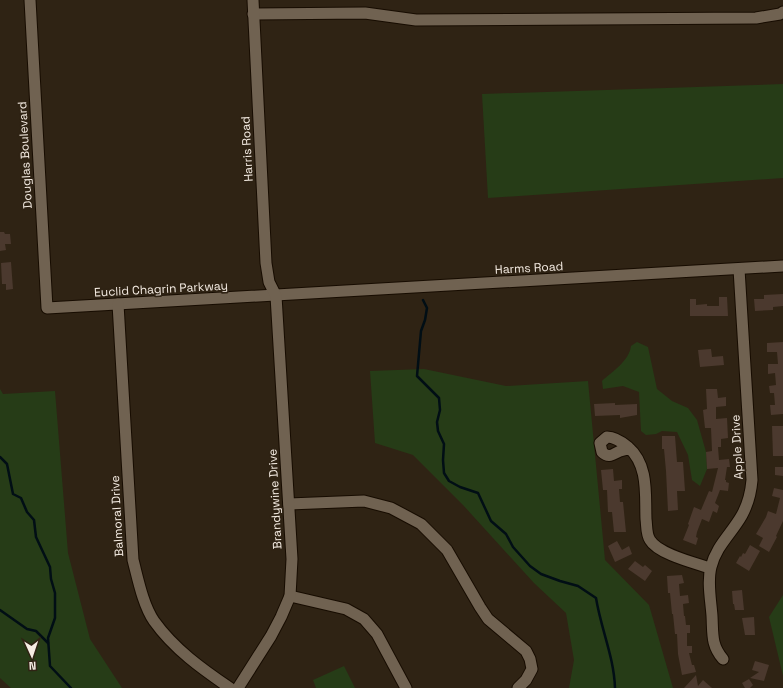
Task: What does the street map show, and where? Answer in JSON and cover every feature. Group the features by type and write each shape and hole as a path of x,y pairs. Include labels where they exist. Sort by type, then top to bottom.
{"street":[{"name":"Douglas Boulevard","path":"30,0 47,308"},
{"name":"Harris Road","path":"253,0 266,263 269,282 276,296"},
{"path":"253,14 365,13 416,20 756,18 780,14 783,12"},
{"name":"Harms Road","path":"276,296 783,266"},
{"name":"Apple Drive","path":"723,659 716,652 714,642 710,568 718,550 740,518 750,495 752,480 739,269"},
{"name":"Euclid Chagrin Parkway","path":"47,308 276,296"},
{"name":"Brandywine Drive","path":"238,688 271,636 290,596 292,559 276,296"},
{"name":"Balmoral Drive","path":"118,304 133,560 141,592 154,620 178,648 199,667 230,688"},
{"path":"630,449 640,462 644,473 647,530 650,540 656,547 664,552 710,568"},
{"path":"289,504 364,501 391,508 421,524 448,550 488,619 526,650 532,669 526,680 518,688"},
{"path":"290,596 346,609 364,619 377,634 406,688"}],"green space":[{"path":"783,84 783,178 488,198 482,94"},
{"path":"637,342 648,347 657,389 672,401 688,408 697,420 706,452 707,469 700,486 692,480 688,455 677,432 662,431 656,434 646,435 641,431 639,392 623,386 603,389 602,381 624,361 630,351 631,346"},
{"path":"424,369 506,386 588,381 605,560 649,605 673,688 569,688 574,660 566,613 534,583 463,505 413,455 375,443 370,371"},
{"path":"0,389 3,394 55,391 68,553 90,639 122,688 11,688 0,678"},
{"path":"783,595 783,676 769,617"},
{"path":"344,666 355,688 316,688 313,680"}],"building":[{"path":"0,232 10,234 11,244 5,244 6,250 0,251"},
{"path":"11,262 13,289 6,290 6,284 2,284 1,263"},
{"path":"783,294 783,306 773,307 773,310 755,311 754,299 764,299 764,295"},
{"path":"719,297 727,297 728,316 690,316 690,299 696,299 696,305 707,304 707,306 719,306"},
{"path":"783,342 783,414 771,415 770,405 775,405 774,393 770,393 769,386 776,385 775,373 768,374 768,364 778,364 777,352 767,352 767,343"},
{"path":"711,349 712,357 723,356 724,365 700,367 698,350"},
{"path":"706,389 717,389 718,398 726,397 726,406 716,407 716,419 727,418 728,438 721,439 721,447 718,447 719,460 729,459 730,467 727,467 725,480 729,483 728,491 720,490 715,503 719,506 717,513 713,511 709,522 702,519 697,532 696,537 698,538 696,545 683,540 694,507 701,510 709,491 712,492 718,468 707,469 706,452 712,451 711,428 705,428 703,410 707,409"},
{"path":"615,403 615,405 637,404 637,415 620,418 620,415 595,416 594,404"},
{"path":"772,426 783,426 783,456 773,456"},
{"path":"662,436 675,436 677,462 683,462 685,491 677,491 678,510 668,511"},
{"path":"775,467 783,467 783,476 775,475"},
{"path":"613,469 614,481 622,480 622,489 619,489 620,502 623,502 626,532 614,532 612,512 608,512 607,490 603,490 601,470"},
{"path":"774,488 783,490 783,521 769,552 759,546 763,538 756,534 768,511 776,514 780,498 772,496"},
{"path":"617,541 622,550 629,546 632,554 615,562 608,546"},
{"path":"750,545 760,551 749,571 736,563 743,553 745,554"},
{"path":"635,561 643,567 645,565 652,571 645,581 628,569"},
{"path":"682,575 684,583 679,584 680,596 688,595 689,603 683,604 686,625 690,625 690,633 687,633 687,646 692,646 692,653 689,653 692,665 694,665 696,672 682,675 670,593 668,593 667,576"},
{"path":"742,590 744,610 735,610 732,591"},
{"path":"754,617 755,635 745,635 742,618"},
{"path":"755,661 769,665 764,681 750,678 759,672 752,670"},
{"path":"696,675 698,686 703,680 712,688 684,688"},
{"path":"749,679 753,685 750,688 745,688 742,683"}],"waterway":[{"path":"423,300 427,308 421,331 417,376 439,398 440,410 437,422 438,431 444,444 444,473 449,481 460,487 478,493 491,521 506,534 513,547 530,566 541,574 578,586 596,598 610,654 615,688"},
{"path":"0,457 7,464 13,494 21,498 27,512 34,520 36,537 50,567 51,579 55,593 55,618 48,638 50,666 71,688"},
{"path":"0,610 27,629 36,631 48,643"}]}
